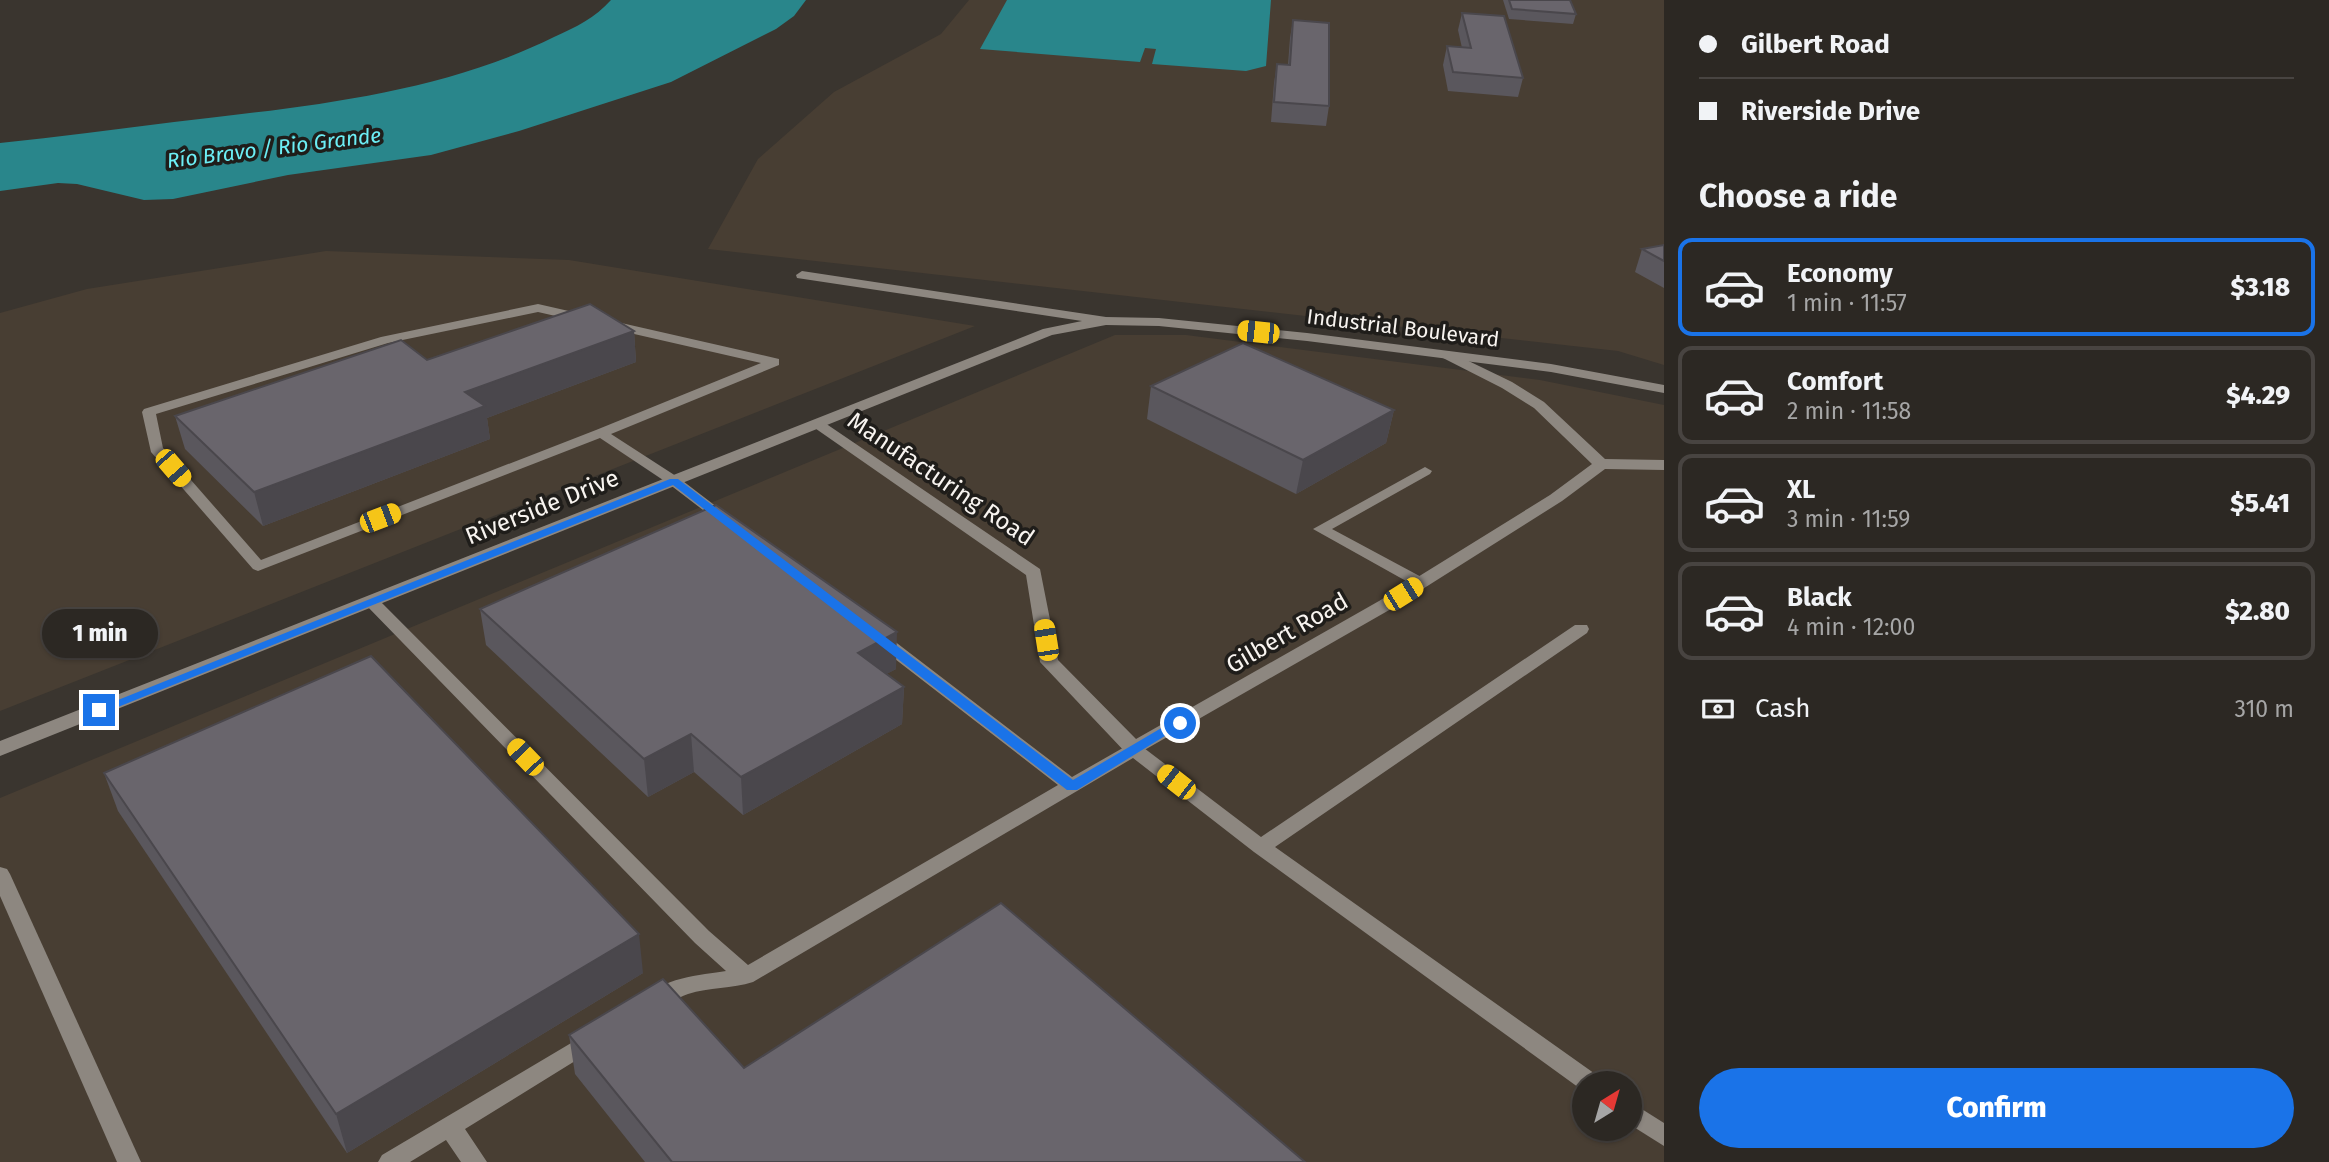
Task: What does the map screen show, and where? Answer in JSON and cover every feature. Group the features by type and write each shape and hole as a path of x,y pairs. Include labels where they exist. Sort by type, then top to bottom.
{"street":[{"name":"Industrial Boulevard","path":"802,275 1105,321 1159,322 1564,369 1664,389"},
{"name":"Riverside Drive","path":"0,749 1048,332 1105,321"},
{"path":"1448,355 1507,384 1539,405 1601,464 1664,465"},
{"name":"Manufacturing Road","path":"817,424 1034,573 1049,663 1134,749"},
{"name":"Gilbert Road","path":"1134,749 1421,583 1556,498 1601,464"}],"lane":[{"path":"538,308 774,362 601,433 258,566 156,449 149,412 385,340 538,308"},
{"path":"601,433 674,481 743,534"},
{"path":"1421,583 1321,529 1426,471"},
{"path":"371,601 702,937 746,975"},
{"path":"865,628 1072,786"},
{"path":"1261,848 1581,629"},
{"path":"635,1014 681,986 746,975 1134,749 1261,848 1573,1071"},
{"path":"0,874 129,1162"},
{"path":"390,1162 600,1035"},
{"path":"1642,1120 1664,1136"},
{"path":"449,1126 475,1162"}],"shaded area":[{"path":"969,0 1664,0 1664,365 1618,351 708,249 758,159 834,92 941,34"},
{"path":"326,251 569,260 975,326 0,711 0,313 87,289"},
{"path":"1115,335 1186,335 1540,380 1664,405 1664,1162 0,1162 0,798"}],"water":[{"name":"Río Bravo / Rio Grande","path":"611,0 806,0 794,16 776,29 671,82 519,131 431,155 288,175 173,199 144,200 77,184 58,183 0,191 0,143 270,111 368,96 416,85 509,57 577,26"},
{"path":"1007,0 1271,0 1266,66 1246,71 1152,64 1156,49 1145,48 1140,62 980,49"}],"building":[{"path":"1509,0 1570,0 1576,14 1512,9"},
{"path":"1462,13 1504,16 1523,78 1453,72 1447,46 1471,48"},
{"path":"1293,20 1329,23 1329,106 1274,102 1277,64 1290,65"},
{"path":"1664,245 1664,261 1642,249"},
{"path":"590,304 634,331 465,392 485,406 254,492 175,416 401,340 427,360"},
{"path":"1243,343 1394,410 1303,460 1151,386"},
{"path":"716,505 897,632 858,653 904,687 741,777 691,734 644,759 480,609"},
{"path":"371,656 639,934 336,1114 104,773"},
{"path":"1001,903 1305,1162 672,1162 569,1035 663,979 744,1068"}],"route":[{"path":"99,710 674,481 1072,786 1180,723"}]}
